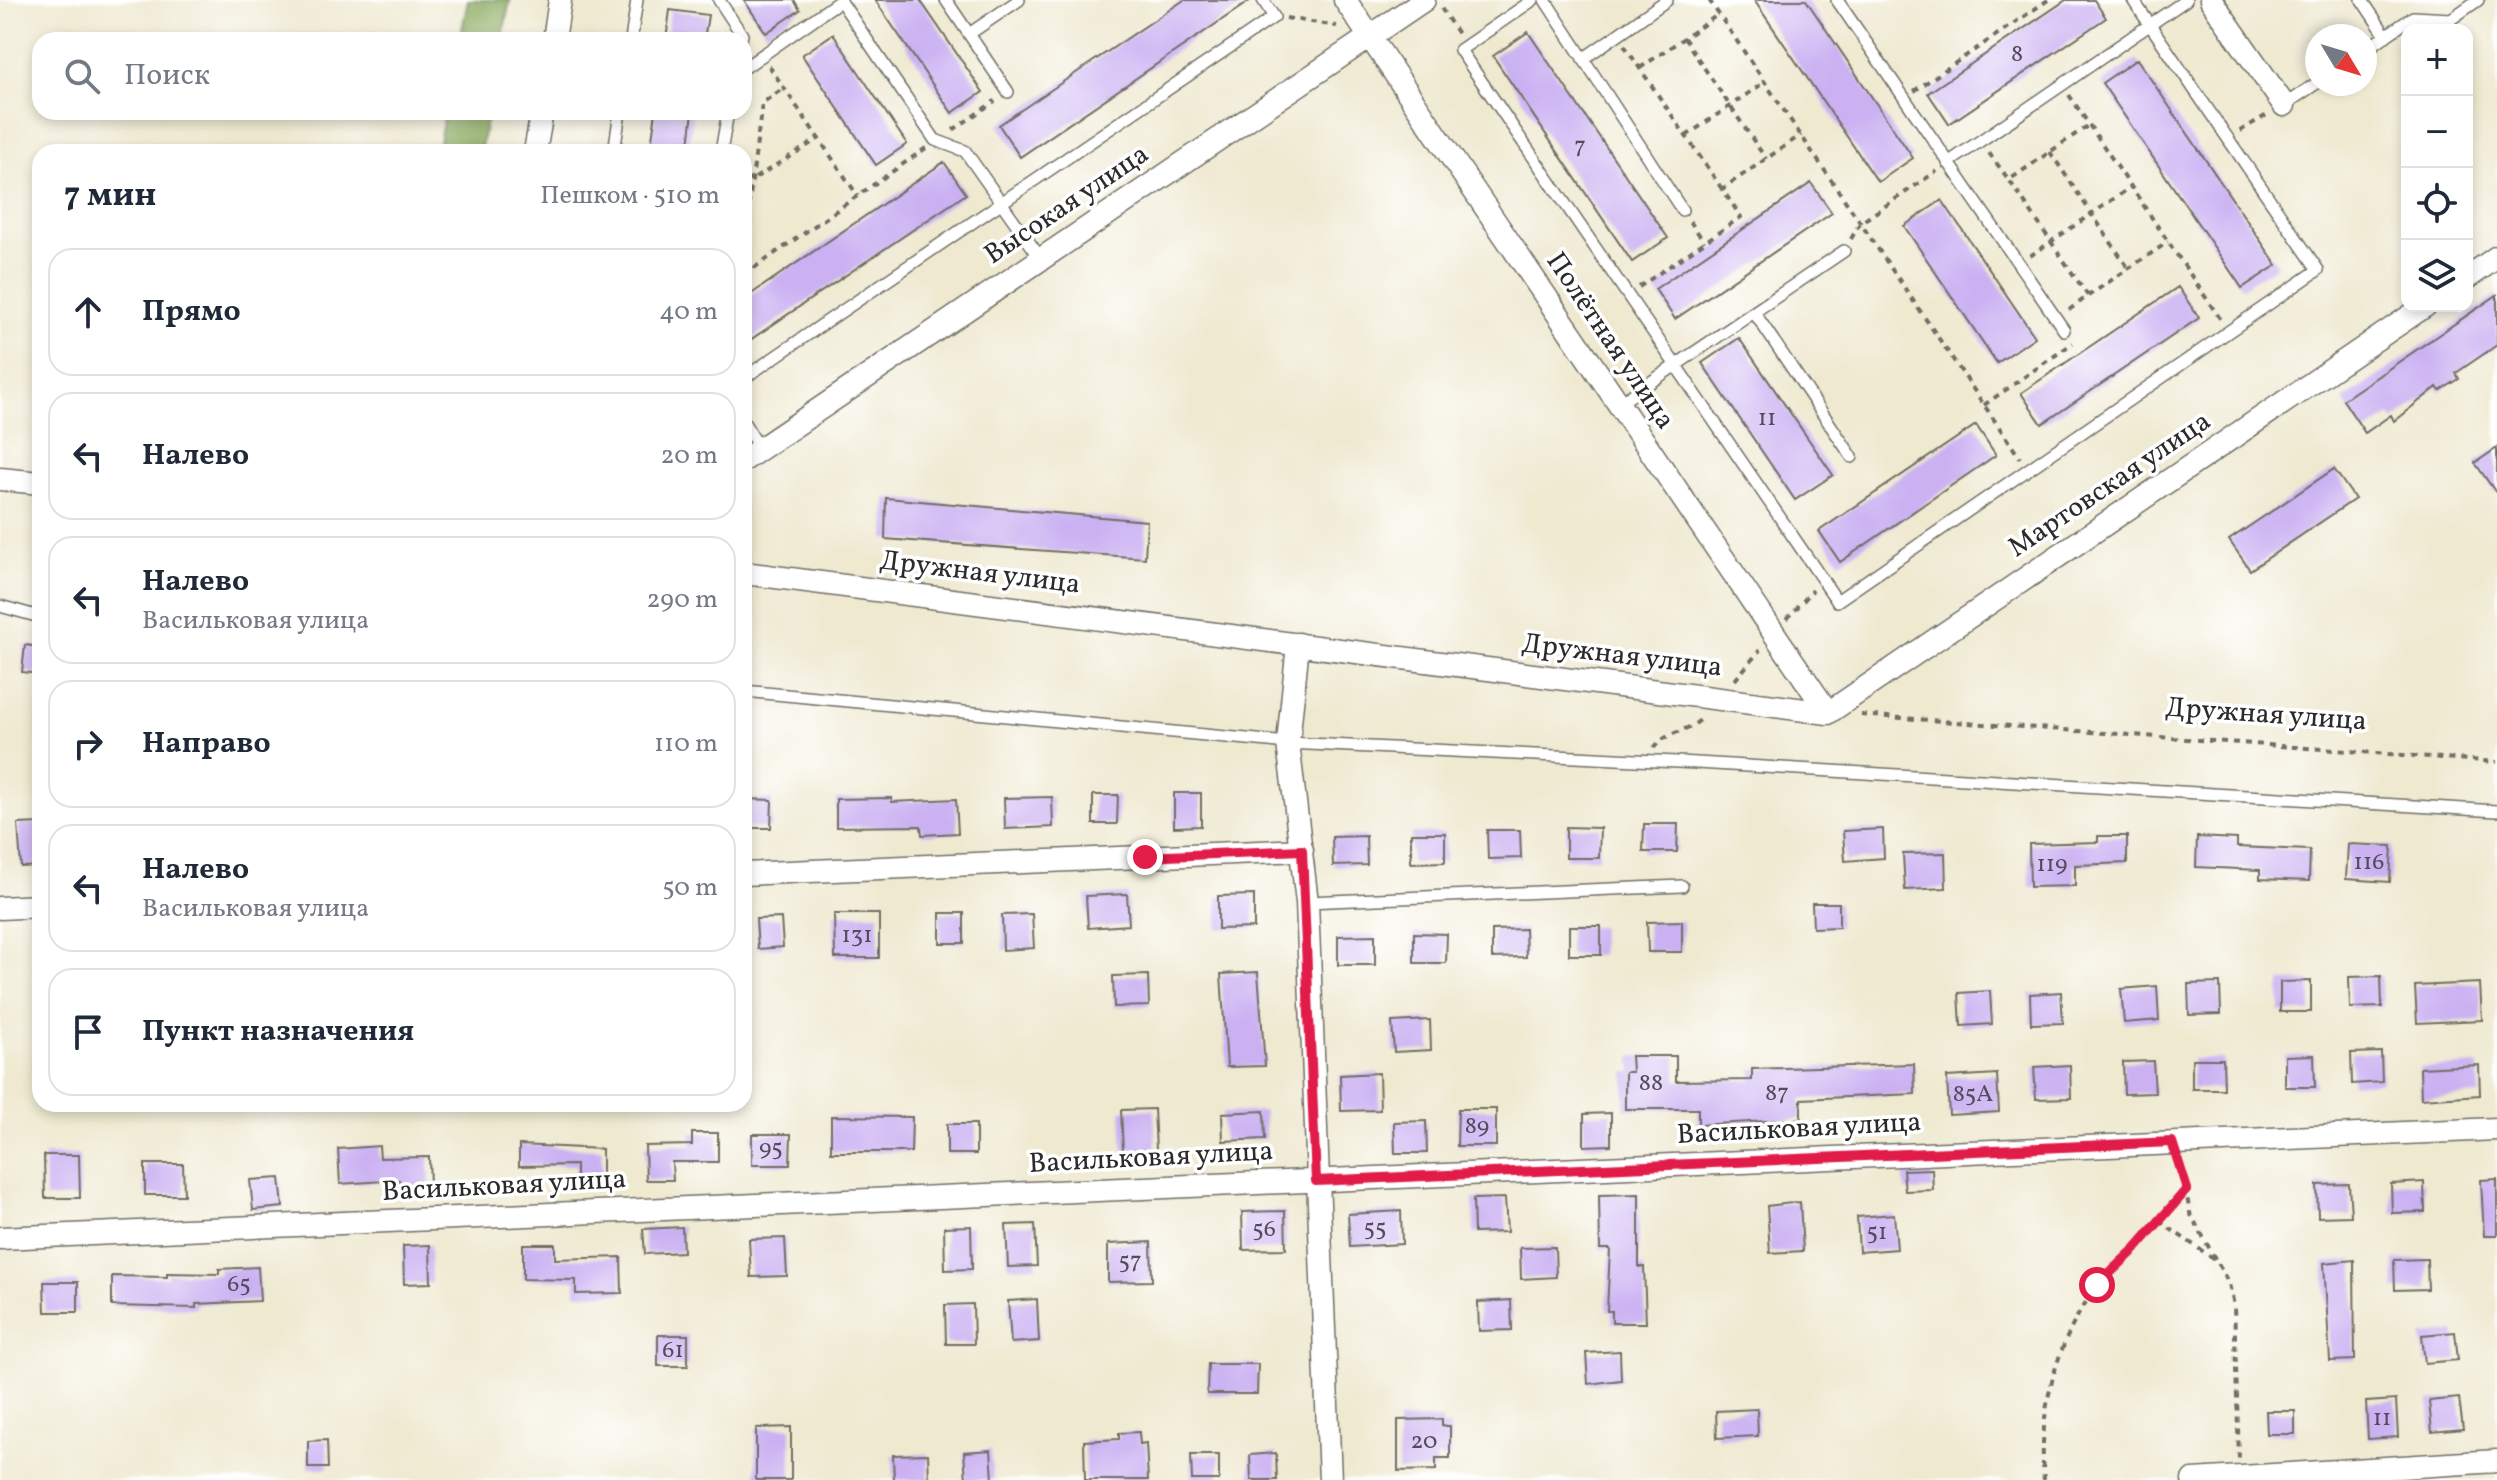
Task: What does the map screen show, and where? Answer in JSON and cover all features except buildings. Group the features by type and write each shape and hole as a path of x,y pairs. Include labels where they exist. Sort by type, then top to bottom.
{"street":[{"path":"555,32 560,0"},
{"name":"Полётная улица","path":"1345,0 1617,406 1828,713"},
{"name":"Высокая улица","path":"752,454 1424,0"},
{"path":"2211,0 2284,105"},
{"path":"536,144 541,120"},
{"path":"2473,274 2497,257"},
{"name":"Мартовская улица","path":"1828,713 2416,312"},
{"path":"0,479 32,482"},
{"name":"Дружная улица","path":"752,574 1828,713"},
{"path":"1298,644 1288,743 1307,902 1330,1480"},
{"path":"752,874 1302,850"},
{"path":"0,908 32,906"},
{"name":"Васильковая улица","path":"0,1238 2497,1129"},
{"path":"2193,1480 2322,1476 2497,1461"}],"lane":[{"path":"632,32 637,0"},
{"path":"719,0 740,32"},
{"path":"752,63 840,0 937,140 965,151 1041,259"},
{"path":"946,0 1008,92"},
{"path":"969,34 1019,0"},
{"path":"752,373 1274,17 1263,0"},
{"path":"1533,0 1460,50 1837,601 2318,270 2133,0"},
{"path":"1545,0 1682,210"},
{"path":"1583,59 1667,0"},
{"path":"1837,0 2064,330"},
{"path":"1948,163 2186,0"},
{"path":"2362,0 2386,36"},
{"path":"2377,42 2413,17 2451,19 2478,0"},
{"path":"2284,105 2305,91"},
{"path":"615,144 619,120"},
{"path":"722,144 727,120"},
{"path":"1617,406 1844,251"},
{"path":"1754,312 1852,457"},
{"path":"0,606 32,615"},
{"path":"752,692 1288,743 1646,760 2497,811"},
{"path":"1307,902 1682,886"}],"path":[{"path":"1435,0 1466,46"},
{"path":"1709,0 2028,470"},
{"path":"1904,97 2048,0"},
{"path":"1640,68 1719,14"},
{"path":"1617,35 1741,217 1627,295"},
{"path":"1684,38 1766,159"},
{"path":"762,56 858,196"},
{"path":"1686,136 1765,82"},
{"path":"2062,85 2229,332"},
{"path":"752,180 762,103 784,88"},
{"path":"752,269 1008,92"},
{"path":"2228,139 2284,105"},
{"path":"2009,180 2089,125"},
{"path":"1722,189 1801,135"},
{"path":"752,180 818,139"},
{"path":"1981,141 2088,296"},
{"path":"2050,152 2129,269"},
{"path":"1844,251 1860,223 1948,163"},
{"path":"2018,264 2131,187"},
{"path":"1682,210 1704,242"},
{"path":"2055,319 2168,242"},
{"path":"1984,405 2074,344 2064,330"},
{"path":"1646,760 1660,740 1697,724 1822,579"},
{"name":"Дружная улица","path":"1828,713 2497,762"},
{"path":"2172,1142 2187,1189 2190,1213 2229,1284 2234,1305 2239,1477"},
{"path":"2044,1480 2041,1440 2055,1370 2077,1314 2097,1285 2187,1189"},
{"path":"2159,1221 2216,1260"}],"green space":[{"path":"468,0 510,0 504,32 462,32"},
{"path":"443,120 486,120 482,144 439,144"}],"route":[{"path":"1145,857 1302,850 1307,902 1316,1181 2172,1142 2187,1189 2135,1249 2097,1285"}]}
